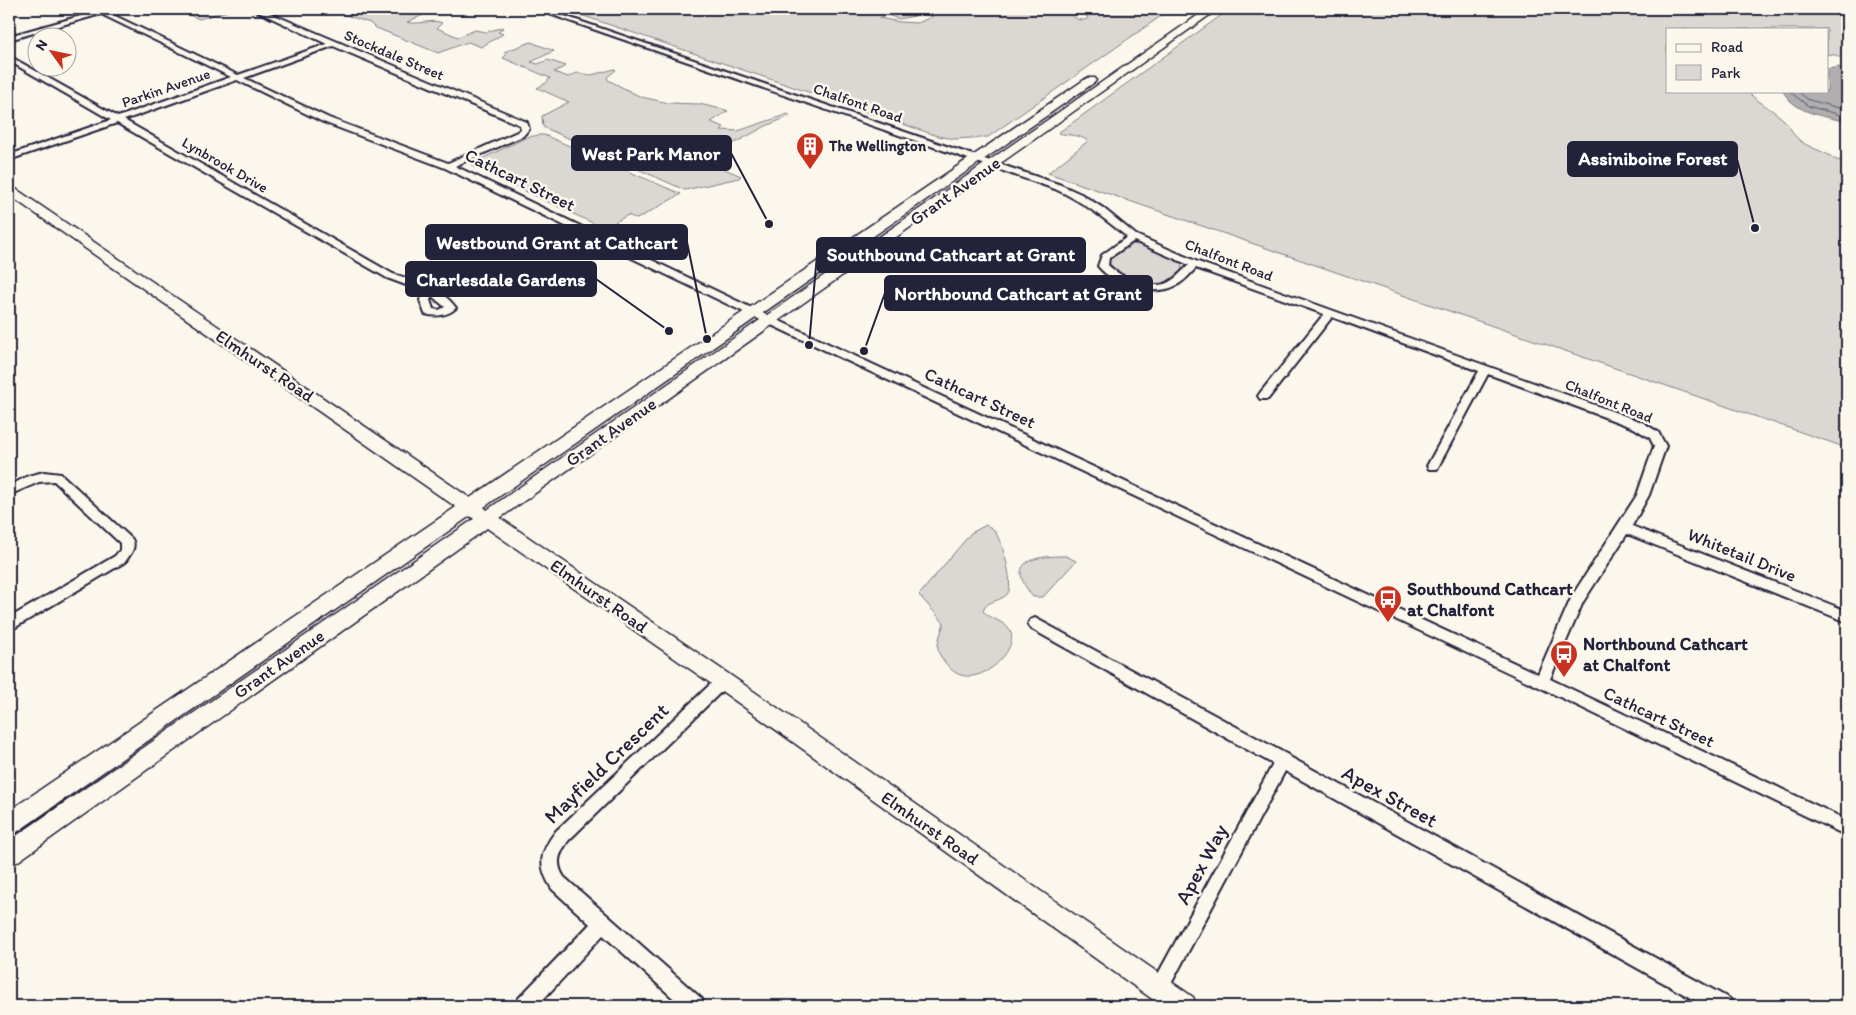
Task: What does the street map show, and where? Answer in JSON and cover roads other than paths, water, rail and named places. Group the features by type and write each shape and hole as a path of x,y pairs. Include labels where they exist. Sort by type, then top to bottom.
{"main road":[{"name":"Grant Avenue","path":"9,854 1213,9"},
{"name":"Grant Avenue","path":"9,824 1096,76"},
{"name":"Elmhurst Road","path":"9,190 723,681 1184,1006"},
{"path":"171,712 185,730"}],"street":[{"path":"9,38 98,10 112,9"},
{"name":"Stockdale Street","path":"255,9 333,44 524,124 525,129 520,134 448,166"},
{"name":"Chalfont Road","path":"538,9 1078,196 1100,210 1133,237 1195,264 1638,425 1654,435 1660,446 1643,494 1624,528 1576,600 1542,682"},
{"name":"Cathcart Street","path":"98,10 326,120 448,166 754,313 1542,682 1847,828"},
{"name":"Parkin Avenue","path":"9,158 333,44"},
{"name":"Lynbrook Drive","path":"9,58 390,276 421,286 430,292"},
{"path":"1133,237 1105,257 1103,266 1109,273 1150,288 1169,286 1195,264"},
{"path":"1264,396 1329,314"},
{"path":"1433,466 1485,370"},
{"path":"9,491 31,480 47,475 57,478 128,542 126,551 120,559 9,625"},
{"name":"Whitetail Drive","path":"1624,528 1847,617"},
{"name":"Apex Street","path":"1035,624 1723,1006"},
{"name":"Mayfield Crescent","path":"695,1006 558,883 551,874 549,861 553,848 562,836 723,681"},
{"name":"Apex Way","path":"1160,989 1283,760"},
{"path":"525,1006 602,924"}],"water":[{"path":"1839,67 1847,71 1847,122 1811,113 1795,105 1784,92 1828,92 1828,69"}],"place":[{"name":"The Wellington","path":"810,170"},
{"name":"West Park Manor","path":"769,224"},
{"name":"Assiniboine Forest","path":"1755,228"},
{"name":"Charlesdale Gardens","path":"669,331"},
{"name":"Westbound Grant at Cathcart","path":"707,339"},
{"name":"Southbound Cathcart at Grant","path":"809,345"},
{"name":"Northbound Cathcart at Grant","path":"864,351"},
{"name":"Southbound Cathcart at Chalfont","path":"1388,623"},
{"name":"Northbound Cathcart at Chalfont","path":"1564,678"}]}
